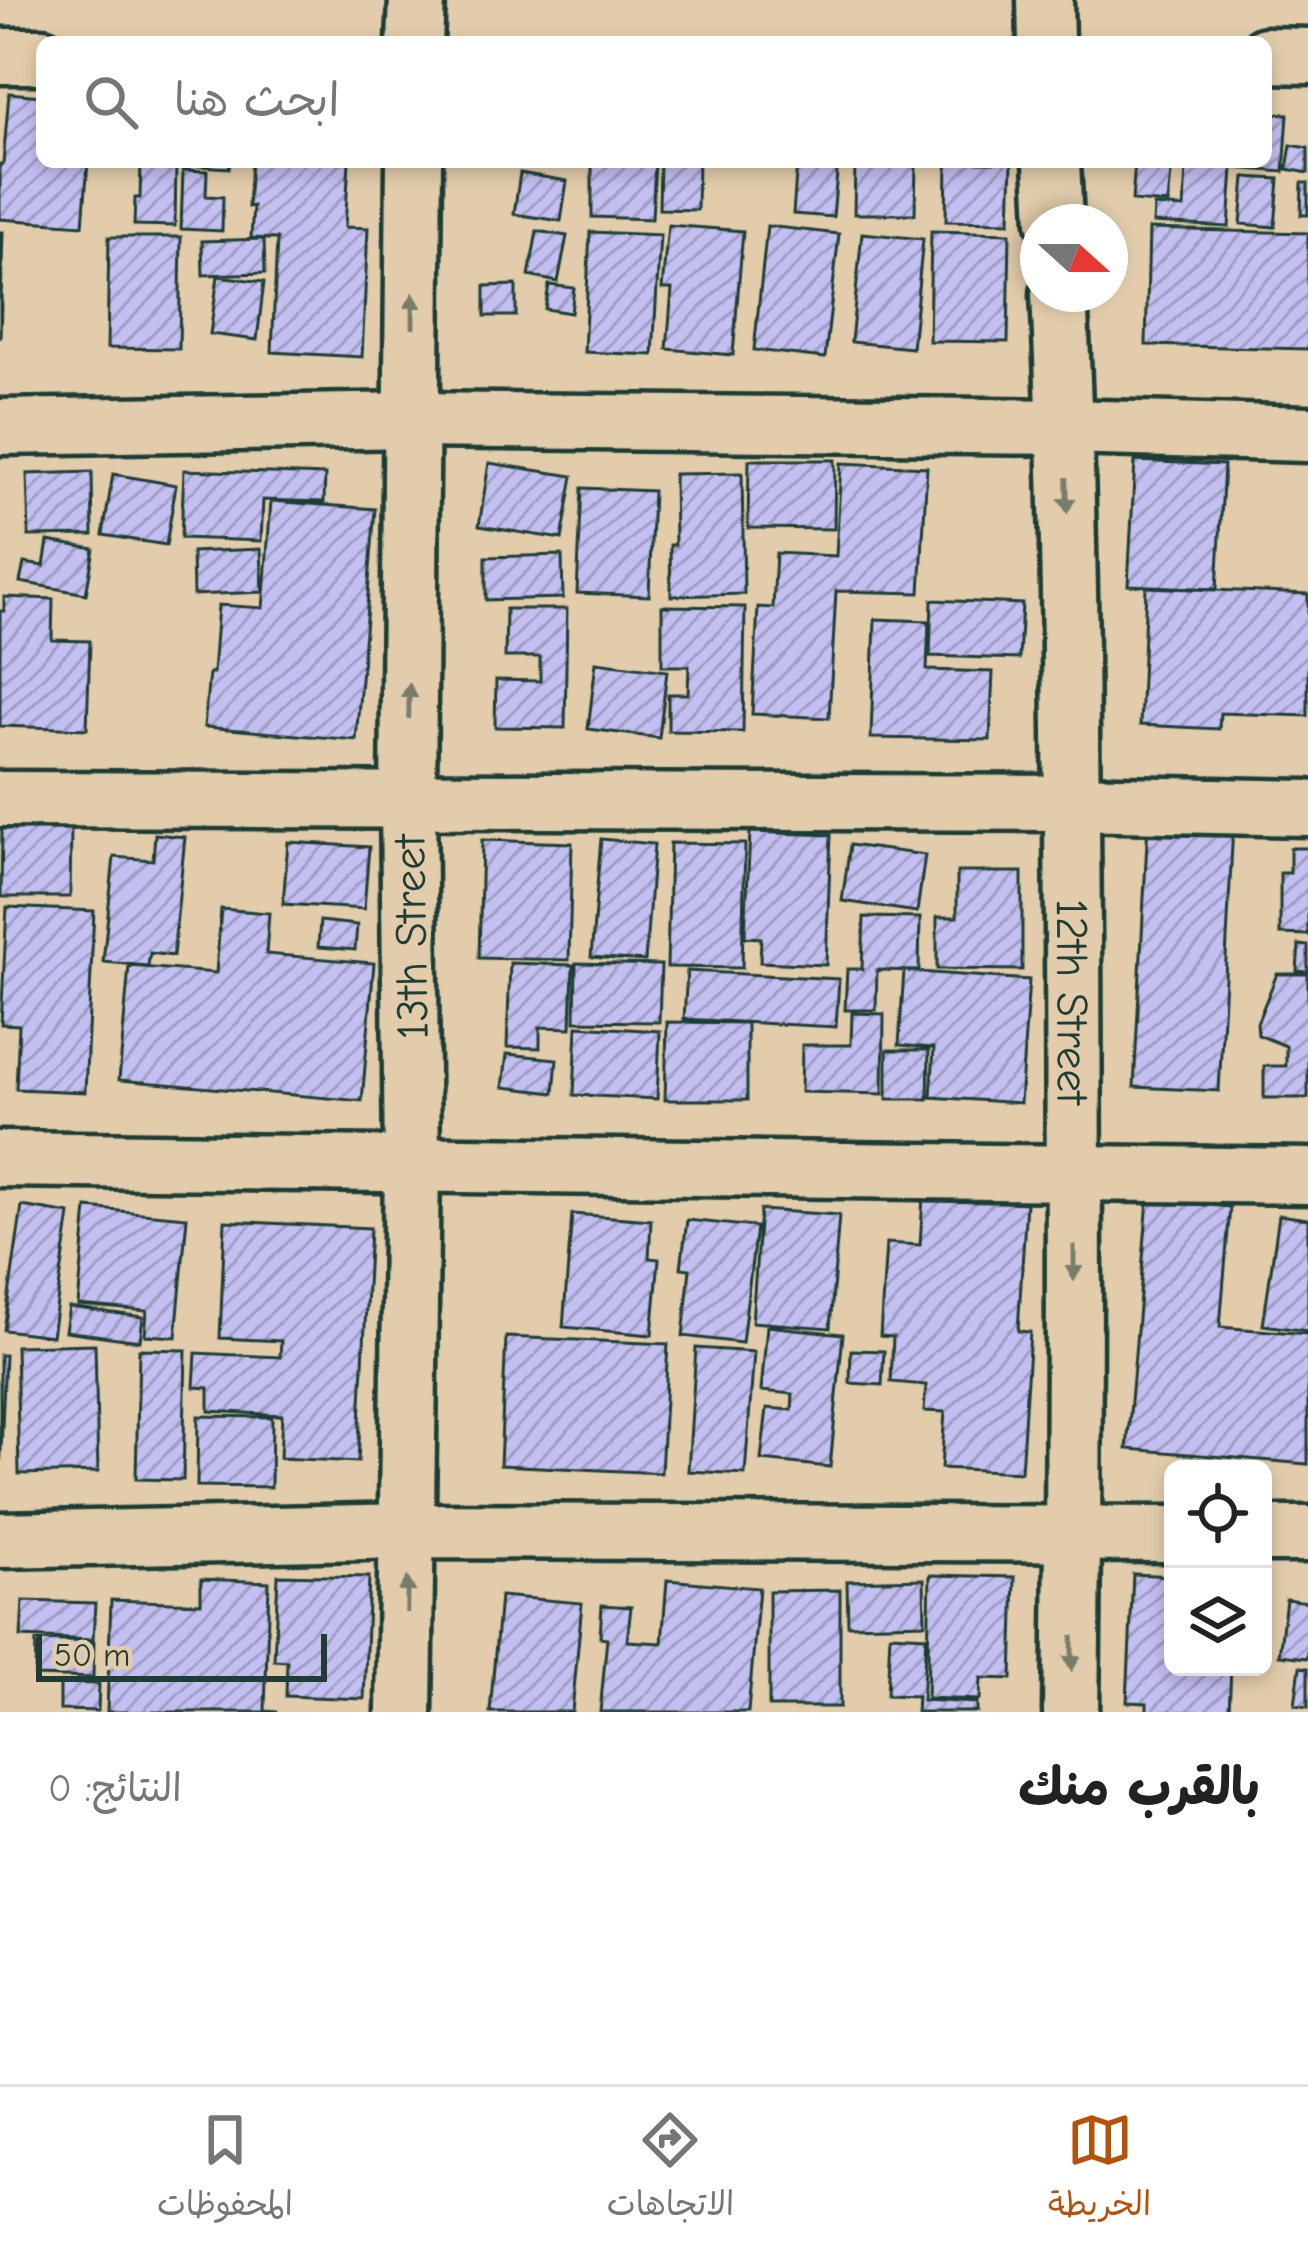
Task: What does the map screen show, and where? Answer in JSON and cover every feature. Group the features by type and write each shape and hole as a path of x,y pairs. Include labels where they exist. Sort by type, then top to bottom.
{"street":[{"path":"415,36 417,0"},
{"path":"1045,0 1046,36"},
{"path":"1272,55 1308,56"},
{"path":"0,56 36,56"},
{"name":"13th Street","path":"404,1712 412,1166 408,799 414,168"},
{"path":"1052,168 1054,204"},
{"name":"12th Street","path":"1060,312 1072,803 1072,1712"},
{"path":"0,428 413,420 1308,434"},
{"path":"0,799 1308,808"},
{"path":"0,1159 1308,1176"},
{"path":"0,1540 409,1531 1164,1534"},
{"path":"1272,1534 1308,1534"}],"building":[{"path":"9,93 36,95 36,168 88,168 83,225 0,219"},
{"path":"1272,113 1288,114 1284,172 1233,168 1272,168"},
{"path":"1291,145 1308,148 1308,173 1287,169"},
{"path":"141,168 176,168 175,226 134,225 135,198 140,198"},
{"path":"251,168 349,168 345,227 368,228 362,357 272,352 277,239 251,238 253,206 248,207"},
{"path":"592,168 655,168 652,219 592,217"},
{"path":"660,168 698,168 697,210 659,209"},
{"path":"797,168 837,168 833,217 793,214"},
{"path":"855,168 916,168 915,214 854,214"},
{"path":"947,168 1012,168 1010,222 946,221"},
{"path":"1135,168 1171,168 1168,204 1132,201"},
{"path":"1186,168 1233,168 1229,227 1153,223 1154,206 1184,208"},
{"path":"183,170 207,171 206,196 223,197 222,231 181,229"},
{"path":"520,173 567,181 561,221 514,214"},
{"path":"1245,177 1279,179 1275,227 1241,224"},
{"path":"1302,183 1308,183 1308,215 1301,215"},
{"path":"668,225 743,231 733,355 667,349 672,289 662,289"},
{"path":"767,226 839,234 825,358 754,350"},
{"path":"1149,229 1308,233 1308,349 1146,345"},
{"path":"537,231 567,236 558,282 529,276"},
{"path":"931,231 1010,233 1008,342 929,341"},
{"path":"0,232 3,232 0,339"},
{"path":"590,232 660,235 653,355 584,352"},
{"path":"862,233 923,239 912,348 851,342"},
{"path":"109,237 181,237 179,349 107,348"},
{"path":"264,239 265,273 203,275 202,241"},
{"path":"218,276 264,282 257,340 210,334"},
{"path":"516,285 516,316 485,316 485,286"},
{"path":"549,285 574,288 571,313 545,309"},
{"path":"749,460 835,460 834,529 748,528"},
{"path":"1135,461 1224,465 1217,589 1128,585"},
{"path":"489,463 573,476 562,539 479,526"},
{"path":"841,463 927,467 920,593 836,591 829,718 752,714 758,607 773,608 776,553 836,556"},
{"path":"184,470 325,475 324,502 263,500 261,541 181,538"},
{"path":"92,472 93,535 29,536 27,474"},
{"path":"742,473 744,594 671,596 674,474"},
{"path":"113,474 176,485 166,545 103,535"},
{"path":"582,488 653,491 649,596 577,593"},
{"path":"271,501 375,509 356,740 204,727 218,605 263,608"},
{"path":"48,541 94,549 86,594 20,582 24,563 44,566"},
{"path":"261,549 263,592 193,595 192,552"},
{"path":"562,555 563,598 486,600 486,557"},
{"path":"1146,587 1308,594 1308,716 1220,713 1219,729 1140,725"},
{"path":"4,597 53,599 52,640 90,641 87,729 0,726"},
{"path":"932,600 1022,604 1019,659 930,656"},
{"path":"662,606 745,607 743,732 668,731 668,694 688,694 689,666 662,666"},
{"path":"506,609 567,609 565,728 495,727 496,680 540,681 540,657 505,657"},
{"path":"875,619 929,621 927,670 993,672 990,740 871,738"},
{"path":"596,662 667,671 659,738 588,729"},
{"path":"1148,822 1233,826 1219,1091 1134,1087"},
{"path":"2,827 71,827 70,897 1,897"},
{"path":"750,832 831,835 826,965 760,962 761,938 745,937"},
{"path":"155,834 185,837 173,956 150,953 148,966 103,962 114,857 153,860"},
{"path":"601,839 654,844 645,961 591,957"},
{"path":"482,840 572,843 569,960 479,958"},
{"path":"288,842 369,847 364,909 283,904"},
{"path":"670,843 745,844 742,968 667,967"},
{"path":"850,845 925,855 917,912 842,901"},
{"path":"1290,848 1308,848 1308,935 1280,934 1280,873 1290,873"},
{"path":"957,872 1022,872 1022,970 937,969 937,917 957,917"},
{"path":"7,907 94,911 85,1092 16,1089 19,1025 1,1024"},
{"path":"221,909 269,913 266,954 374,963 362,1101 119,1080 129,966 216,973"},
{"path":"864,917 920,918 919,971 877,970 876,1010 845,1010 847,969 862,969"},
{"path":"320,921 357,925 355,950 318,947"},
{"path":"1299,945 1308,946 1308,972 1297,971"},
{"path":"510,963 573,965 571,1028 540,1027 540,1048 507,1047"},
{"path":"576,963 661,965 659,1022 575,1021"},
{"path":"687,971 839,979 836,1027 684,1019"},
{"path":"904,971 1029,980 1020,1103 931,1097 934,1048 899,1045"},
{"path":"1277,974 1308,974 1308,1098 1264,1098 1264,1066 1286,1066 1286,1046 1258,1035 1257,1023"},
{"path":"852,1013 884,1014 883,1094 801,1092 802,1045 851,1045"},
{"path":"667,1022 747,1023 747,1100 665,1100"},
{"path":"577,1026 660,1031 657,1099 574,1095"},
{"path":"887,1050 929,1050 928,1099 887,1099"},
{"path":"507,1054 557,1059 554,1093 503,1087"},
{"path":"923,1197 1026,1203 1018,1331 1030,1332 1021,1472 941,1468 945,1412 924,1411 926,1385 891,1382 893,1337 880,1336 886,1243 920,1245"},
{"path":"1148,1200 1230,1207 1220,1327 1308,1334 1308,1464 1127,1449"},
{"path":"22,1206 70,1214 52,1336 4,1330"},
{"path":"87,1208 187,1217 176,1337 145,1335 147,1311 78,1305"},
{"path":"760,1210 839,1215 830,1328 752,1322"},
{"path":"572,1214 651,1220 649,1258 659,1259 652,1335 563,1327"},
{"path":"1279,1215 1308,1219 1308,1331 1263,1325"},
{"path":"687,1220 756,1227 742,1343 683,1336 690,1269 681,1268"},
{"path":"225,1221 370,1228 358,1462 280,1458 282,1415 209,1411 209,1388 194,1387 196,1353 280,1357 281,1341 220,1338"},
{"path":"69,1307 143,1317 140,1341 65,1331"},
{"path":"767,1326 843,1334 830,1467 761,1460 767,1408 792,1410 793,1394 761,1391"},
{"path":"506,1337 668,1344 661,1473 500,1465"},
{"path":"95,1344 98,1472 19,1474 16,1346"},
{"path":"696,1348 754,1352 745,1474 688,1471"},
{"path":"139,1349 186,1350 183,1480 136,1479"},
{"path":"851,1350 884,1351 882,1385 850,1383"},
{"path":"0,1355 5,1355 0,1476"},
{"path":"198,1416 272,1417 271,1487 197,1486"},
{"path":"1133,1574 1164,1576 1164,1676 1231,1676 1229,1712 1147,1712 1147,1703 1127,1702"},
{"path":"278,1575 369,1577 364,1699 286,1696 287,1661 274,1660"},
{"path":"930,1575 1015,1577 1012,1679 981,1678 980,1700 927,1698"},
{"path":"201,1579 269,1582 265,1711 277,1712 107,1712 111,1600 201,1603"},
{"path":"924,1579 925,1623 848,1625 847,1581"},
{"path":"667,1580 759,1588 748,1712 600,1712 607,1638 600,1637 602,1605 631,1607 627,1641 662,1643"},
{"path":"840,1590 840,1707 769,1707 769,1591"},
{"path":"500,1596 582,1603 572,1712 490,1712"},
{"path":"1286,1599 1308,1602 1308,1658 1279,1655"},
{"path":"23,1601 95,1603 93,1640 21,1637"},
{"path":"890,1634 926,1636 922,1700 977,1703 977,1712 916,1712 917,1696 887,1695"},
{"path":"36,1640 94,1642 93,1678 35,1676"},
{"path":"1300,1667 1308,1668 1308,1707 1295,1705"},
{"path":"60,1683 99,1684 98,1711 60,1710"}]}
